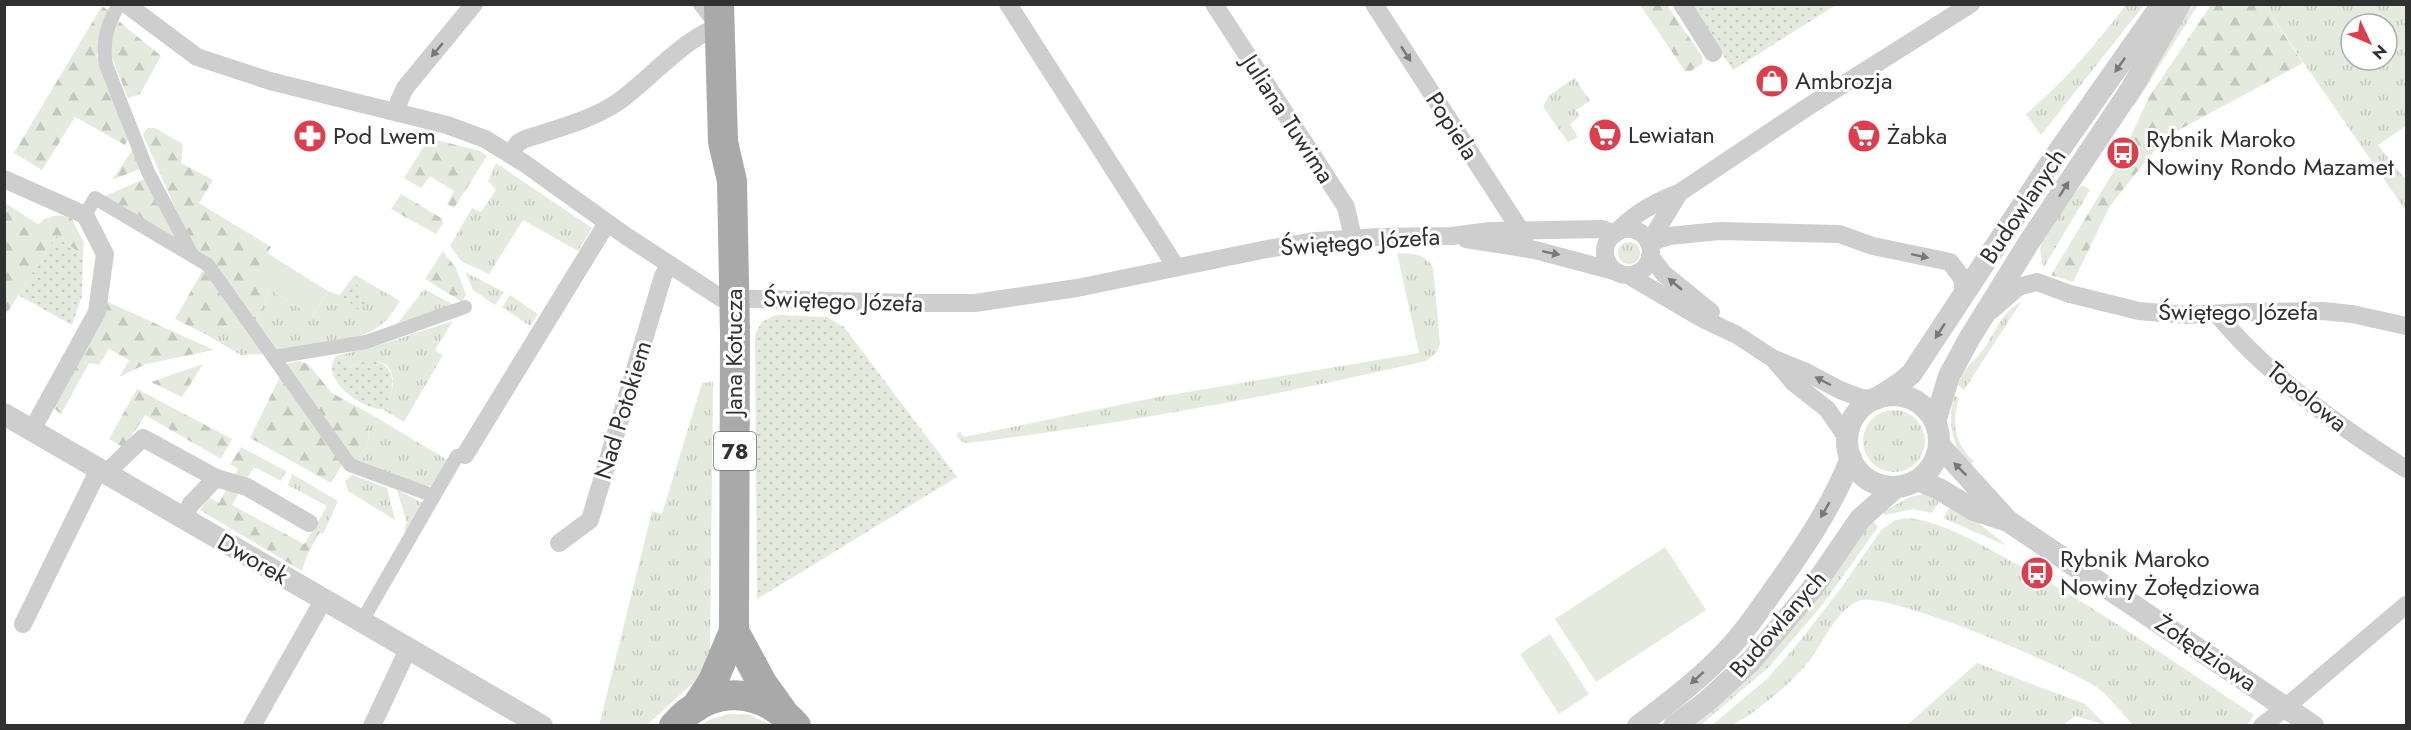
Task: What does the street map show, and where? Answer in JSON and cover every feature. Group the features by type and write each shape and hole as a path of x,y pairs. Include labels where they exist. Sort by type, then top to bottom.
{"main road":[{"name":"Jana Kotucza","path":"680,721 713,681 735,631 732,181 723,142 719,10"},
{"name":"Jana Kotucza","path":"735,631 762,683 789,718"},
{"name":"78","path":"680,721 718,697 738,696 761,699 789,718"}],"street":[{"path":"120,4 108,25 104,52 106,65 151,179 193,257"},
{"name":"Świętego Józefa","path":"126,4 197,57 270,81 471,132 511,154 607,223 720,298 975,303 1061,291 1299,243 1353,238 1452,236 1490,231 1622,273 1701,318 1737,335"},
{"path":"398,113 399,101 405,88 474,4"},
{"path":"1008,4 1176,267"},
{"name":"Juliana Tuwima","path":"1214,4 1346,207 1353,238"},
{"name":"Popiela","path":"1374,4 1523,240"},
{"path":"1682,4 1713,53"},
{"path":"1616,234 1627,220 1657,201 1680,193 1806,108 1971,4"},
{"name":"Budowlanych","path":"1876,399 1912,373 2051,162 2162,4"},
{"name":"Budowlanych","path":"1935,422 1953,368 2026,247 2131,89 2180,4"},
{"path":"511,154 525,139 593,115 617,102 701,34 719,10"},
{"path":"4,179 85,215 105,254 97,312 32,430"},
{"path":"1650,250 1643,235 1633,230 1623,230 1609,240 1605,252 1607,261 1622,273 1643,270 1650,250 1680,193"},
{"path":"85,215 95,198 208,265 350,465 434,496"},
{"path":"362,621 457,456 465,455 607,223"},
{"name":"Świętego Józefa","path":"1523,240 1602,230 1616,234"},
{"path":"1650,250 1669,236 1719,231 1839,234 1863,242 1950,262 1962,278 1964,294"},
{"path":"1980,322 2018,287 2037,282 2028,263 2026,247"},
{"name":"Świętego Józefa","path":"1650,250 1668,278 1737,335 1772,358 1840,390 1861,398 1876,399"},
{"name":"Nad Potokiem","path":"559,543 590,520 663,276 669,265"},
{"name":"Świętego Józefa","path":"2037,282 2070,294 2139,311 2187,315 2323,311 2352,314 2406,326"},
{"path":"274,357 366,342 465,307"},
{"name":"Topolowa","path":"2217,314 2238,340 2320,409 2406,469"},
{"name":"Świętego Józefa","path":"1772,358 1794,383 1827,409 1849,448"},
{"path":"1893,395 1910,398 1925,408 1935,422 1939,445 1932,465 1918,480 1896,487 1884,486 1872,482 1857,469 1849,448 1856,415 1865,405 1876,399 1893,395"},
{"name":"Dworek","path":"4,414 542,726"},
{"path":"23,624 102,471 143,438 216,478 247,487 309,523"},
{"name":"Żołędziowa","path":"1939,445 2008,521 2313,726"},
{"name":"Budowlanych","path":"1638,726 1697,679 1733,644 1749,624 1827,508 1849,448"},
{"path":"184,518 191,504 216,478"},
{"name":"Żołędziowa","path":"1918,480 1939,489 1974,510 2008,521"},
{"name":"Budowlanych","path":"1674,726 1706,702 1751,661 1812,589 1857,522 1874,504 1896,487"},
{"path":"252,726 324,599"},
{"path":"2262,726 2406,605"},
{"path":"372,726 409,647"}],"green space":[{"path":"1640,5 1667,5 1702,56 1703,63 1691,71 1685,71"},
{"path":"1690,5 1836,5 1733,70"},
{"path":"2126,5 2144,5 2041,135 2026,114 2079,62"},
{"path":"2193,5 2198,5 2134,106 2130,104 2139,85"},
{"path":"2211,5 2264,5 2303,63 2164,138 2110,206 2073,282 2051,275 2117,166 2149,97"},
{"path":"2264,5 2406,5 2406,126 2378,145 2406,180 2406,211"},
{"path":"102,6 110,12 97,56 129,138 125,145 75,117 42,170 14,153"},
{"path":"115,18 161,56 140,94 128,98 108,47"},
{"path":"1575,78 1590,101 1576,110 1580,116 1570,124 1578,137 1568,142 1543,107 1549,95"},
{"path":"147,128 155,128 183,144 181,163 213,180 199,203 271,247 252,278 269,289 254,323 197,251 181,221 143,135"},
{"path":"429,138 480,151 487,156 454,208 447,204 454,191 430,176 421,188 404,178"},
{"path":"133,149 142,168 112,180"},
{"path":"496,163 592,228 578,251 523,220 489,274 461,261 450,246 472,208 481,212 496,190 488,181"},
{"path":"144,179 176,240 103,197"},
{"path":"2082,185 2090,190 2044,267 2041,243 2044,232 2057,213"},
{"path":"401,194 441,218 443,223 436,234 391,209"},
{"path":"5,203 38,224 54,216 72,219 84,243 83,255 56,236 5,316"},
{"path":"56,236 83,255 82,296 72,325 18,295"},
{"path":"1629,242 1637,245 1640,253 1637,261 1629,264 1621,261 1618,253 1621,245"},
{"path":"443,251 456,268 466,295 462,302 425,279"},
{"path":"267,253 328,291 312,316 251,278"},
{"path":"1397,253 1413,254 1427,259 1433,268 1440,343 1437,352 1426,361 1312,386 1140,418 967,443 962,442 956,435 960,432 964,437 1158,397 1419,353"},
{"path":"203,270 244,328 218,326 205,334 175,319"},
{"path":"465,272 504,292 495,305 473,290"},
{"path":"355,275 400,301 383,324 375,329 342,340 278,350 254,323 269,289 312,316 328,291 340,295 351,302 350,304 363,290 350,281"},
{"path":"350,281 363,289 361,293 368,298 360,311 340,295"},
{"path":"424,289 456,306 399,327 398,323"},
{"path":"510,295 538,314 530,326 502,307"},
{"path":"108,302 214,350 146,364 119,377 129,360 109,349 99,365 89,363 61,414 52,407"},
{"path":"2021,302 1964,390 1958,385 1965,370 1983,350 2003,317"},
{"path":"775,315 827,317 844,327 957,477 757,599 755,334 762,322"},
{"path":"453,321 435,350 443,355 404,422 382,409 389,399 393,385 393,378 388,367 382,363 365,362 349,367 333,361 336,356"},
{"path":"218,326 244,328 263,354 241,355 205,334"},
{"path":"345,359 349,367 372,361 387,367 391,373 392,388 387,403 382,409 356,400 340,386 332,369 333,361"},
{"path":"299,361 308,364 332,393 374,416 369,420 368,441 361,464 352,460 286,364"},
{"path":"203,364 182,397 151,382"},
{"path":"281,375 343,463 331,483 250,438"},
{"path":"713,382 710,654 702,672 692,684 645,726 599,726 652,511 662,514 702,383"},
{"path":"137,389 232,439 221,459 145,415 124,448 109,439"},
{"path":"1954,396 1959,398 1955,416 1956,432 1963,448 1974,461 1968,467 1958,451 1951,425"},
{"path":"1888,410 1900,410 1916,419 1923,429 1925,441 1923,453 1916,463 1900,472 1888,472 1877,467 1868,458 1863,447 1863,435 1868,424 1877,415"},
{"path":"374,416 449,461 434,488 361,464 368,441 369,420"},
{"path":"241,447 286,471 281,481 254,467 232,505 304,544 314,529 320,532 307,555 302,571 200,510 209,497 219,503 238,469 230,464"},
{"path":"292,474 338,501 323,534 314,529 327,506 288,485"},
{"path":"352,475 387,488 395,520 348,491 345,481"},
{"path":"397,490 423,503 408,532 404,529 407,523"},
{"path":"1923,494 1941,498 1932,513 1913,509 1885,515 1882,512 1910,497"},
{"path":"1951,505 1970,516 2007,546 1943,518"},
{"path":"1909,518 1933,523 1957,532 2034,574 2130,632 2254,715 2247,725 2133,725 2099,689 2054,665 1938,618 1903,607 1874,601 1858,601 1843,612 1803,668 1764,704 1734,724 1712,725 1768,678 1842,587 1881,530 1895,520"},
{"path":"1872,520 1878,527 1823,604 1769,667 1702,724 1687,726"},
{"path":"1665,547 1706,610 1596,682 1555,619"},
{"path":"1550,634 1589,694 1559,714 1520,654"},
{"path":"1977,663 2085,704 2106,725 2075,716 2063,725 1907,725"},
{"path":"729,714 750,715 771,725 701,725 711,719"}],"place":[{"name":"Ambrozja","path":"1772,81"},
{"name":"Lewiatan","path":"1605,135"},
{"name":"Pod Lwem","path":"310,136"},
{"name":"Żabka","path":"1864,136"},
{"name":"Rybnik Maroko Nowiny Rondo Mazamet","path":"2123,153"},
{"name":"Rybnik Maroko Nowiny Żołędziowa","path":"2037,573"}]}
